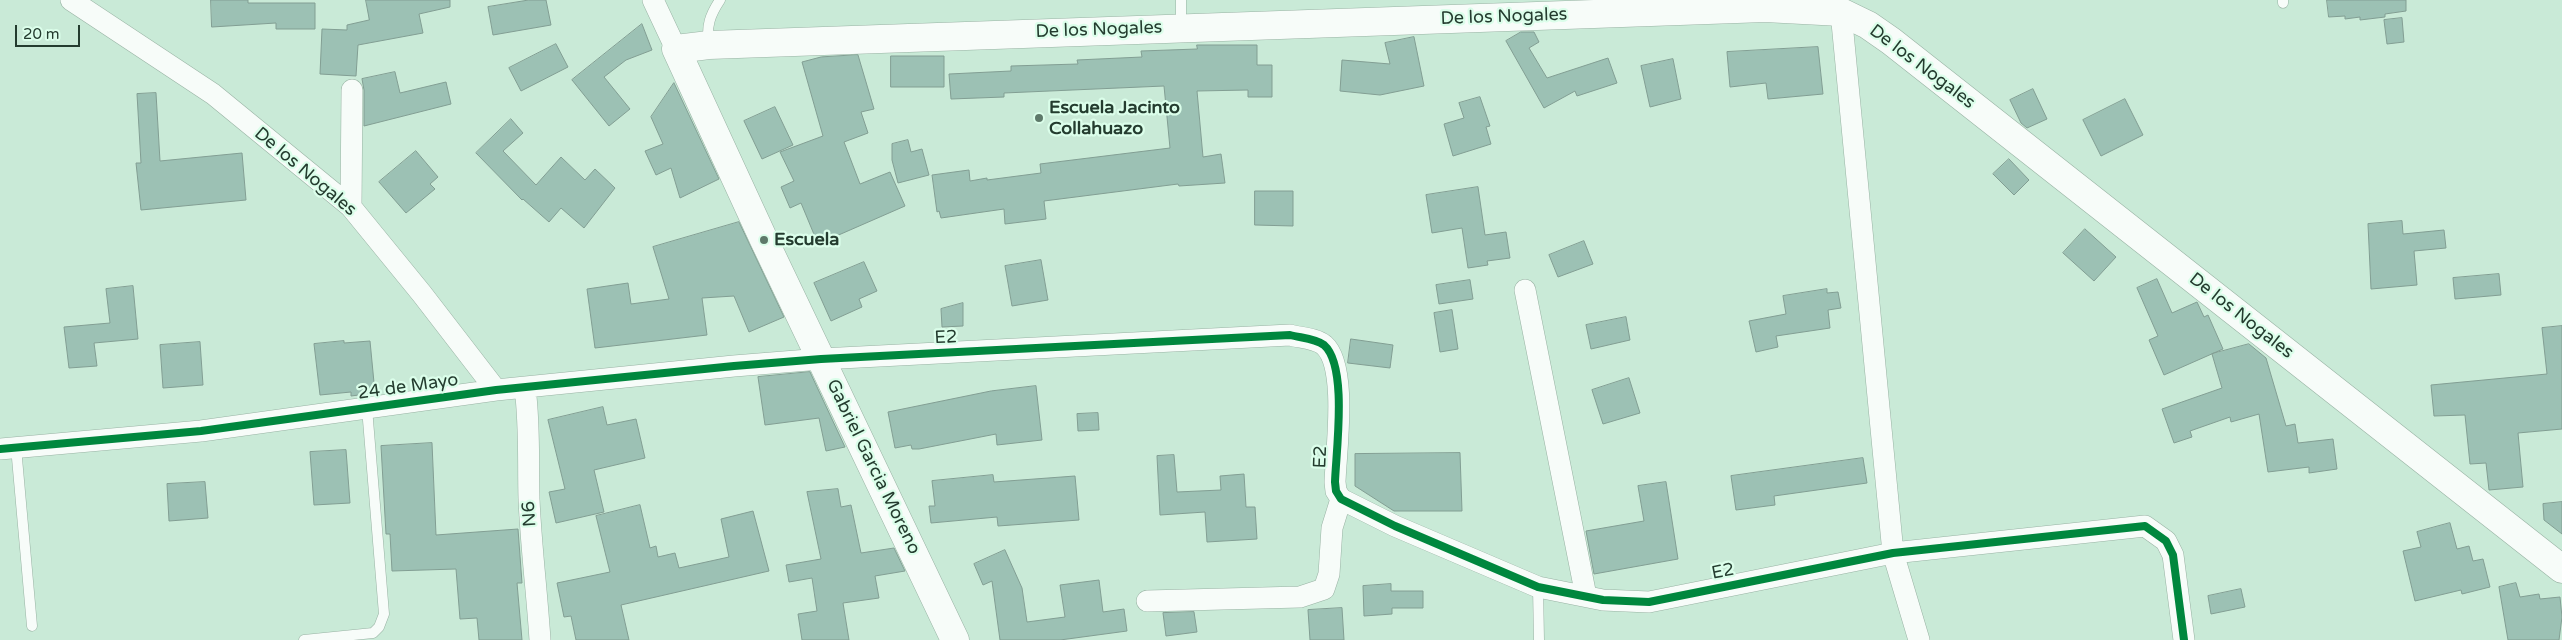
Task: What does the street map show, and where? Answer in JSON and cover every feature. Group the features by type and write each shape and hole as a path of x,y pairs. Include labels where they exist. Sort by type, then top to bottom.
{"street":[{"name":"De los Nogales","path":"71,0 213,94 351,207 422,294 496,390"},
{"name":"Gabriel Garcia Moreno","path":"654,0 821,359 955,640"},
{"name":"De los Nogales","path":"675,47 709,44 1765,4 1841,12 1868,25 1891,41 2562,569"},
{"path":"1841,12 1893,553 1918,640"},
{"path":"351,207 352,90"},
{"path":"1526,290 1586,596"},
{"name":"E2","path":"821,359 1290,336 1313,340 1327,349 1336,370 1335,482 1336,491 1341,499 1395,526 1538,587 1603,600 1649,602 1893,553 2145,526 2166,541 2173,555 2184,640"},
{"name":"24 de Mayo","path":"8,448 201,430 496,390 821,359"},
{"name":"N6","path":"525,388 529,423 527,453 530,510 540,640"},
{"path":"1147,601 1300,597 1324,589 1330,574 1332,528 1341,499"}],"lane":[{"path":"709,44 706,31 711,13 720,0"},
{"path":"1181,0 1181,27"},
{"path":"304,640 373,633 382,621 384,614 367,408"},
{"path":"8,448 32,626"},
{"path":"1538,587 1539,640"}],"building":[{"path":"211,0 248,0 248,3 315,3 315,29 276,29 276,23 212,27"},
{"path":"366,0 450,0 450,7 419,14 423,33 358,45 356,76 320,74 322,29 347,30 347,25 369,20"},
{"path":"529,0 546,0 551,25 493,35 488,7"},
{"path":"2327,0 2406,0 2406,11 2385,14 2385,17 2360,20 2360,17 2345,19 2345,16 2329,17"},
{"path":"2402,18 2404,42 2387,44 2384,20"},
{"path":"642,24 652,50 626,60 604,77 630,109 609,126 572,80"},
{"path":"1521,32 1534,32 1539,42 1529,48 1547,78 1608,58 1617,83 1577,96 1575,91 1544,108 1506,41"},
{"path":"1414,37 1424,86 1380,95 1340,91 1342,60 1390,64 1385,43"},
{"path":"556,44 568,67 521,91 509,68"},
{"path":"1197,45 1257,45 1257,65 1272,65 1272,97 1248,97 1248,90 1197,91 1203,157 1221,154 1225,183 1179,186 1178,184 1044,201 1046,219 1005,224 1004,209 941,218 939,211 937,212 932,175 969,170 970,181 987,178 987,180 1041,173 1040,164 1170,148 1164,86 1004,93 1004,97 951,99 949,74 1011,71 1011,66 1078,64 1077,60 1142,57 1141,51 1197,49"},
{"path":"1818,47 1823,94 1768,99 1766,83 1730,87 1727,52"},
{"path":"858,55 874,109 861,112 868,133 844,142 860,184 890,172 905,206 818,244 801,203 790,208 781,187 794,181 780,152 823,136 802,62 821,57"},
{"path":"891,56 944,56 944,87 891,87"},
{"path":"1673,59 1681,99 1650,107 1641,66"},
{"path":"395,72 400,93 446,82 451,104 364,126 364,90 362,79"},
{"path":"674,83 719,179 680,198 671,168 656,175 645,151 663,144 651,117"},
{"path":"2033,89 2047,119 2027,128 2021,123 2010,100"},
{"path":"156,93 160,161 242,153 246,200 141,210 136,163 141,163 137,94"},
{"path":"1480,97 1490,126 1486,127 1491,144 1453,156 1444,124 1464,118 1459,103"},
{"path":"2125,99 2143,135 2101,156 2083,120"},
{"path":"775,107 793,145 762,159 744,121"},
{"path":"511,119 523,133 503,151 536,185 561,157 585,180 595,169 615,188 584,228 561,208 549,222 522,200 476,153"},
{"path":"908,140 911,152 922,149 929,175 898,183 892,160 892,144"},
{"path":"416,151 438,177 430,184 435,189 406,213 379,182"},
{"path":"2009,159 2029,180 2014,195 1993,174"},
{"path":"1478,187 1485,235 1506,232 1510,258 1487,261 1488,265 1468,268 1462,228 1432,233 1426,195"},
{"path":"1255,191 1293,191 1293,226 1255,225"},
{"path":"2402,221 2403,234 2444,230 2446,248 2414,251 2417,285 2371,289 2368,224"},
{"path":"739,222 784,317 749,332 734,296 702,298 707,335 595,348 587,289 628,283 631,304 669,299 653,247"},
{"path":"2085,229 2116,257 2094,281 2063,253"},
{"path":"1584,241 1593,264 1558,277 1549,255"},
{"path":"1041,260 1048,300 1012,306 1005,266"},
{"path":"864,262 877,291 859,299 862,307 831,321 814,283"},
{"path":"2499,274 2501,295 2455,299 2453,278"},
{"path":"2157,279 2172,313 2197,302 2204,317 2208,315 2223,349 2164,375 2149,340 2158,336 2137,288"},
{"path":"1470,280 1473,299 1439,304 1436,285"},
{"path":"133,286 138,339 94,343 97,366 69,368 64,327 110,323 106,289"},
{"path":"1827,289 1827,293 1838,292 1841,308 1828,310 1830,328 1776,336 1778,347 1756,352 1749,321 1786,314 1783,296"},
{"path":"963,303 963,326 942,327 941,309"},
{"path":"1452,310 1458,349 1440,352 1434,313"},
{"path":"1626,317 1630,340 1591,349 1586,325"},
{"path":"2562,326 2562,429 2518,433 2523,487 2489,490 2486,463 2470,464 2465,415 2434,416 2431,385 2547,374 2542,328"},
{"path":"1351,339 1393,345 1390,368 1348,363"},
{"path":"344,341 344,343 370,341 375,393 351,396 351,392 320,395 314,344"},
{"path":"200,342 203,385 163,388 160,345"},
{"path":"2249,344 2266,358 2286,426 2295,424 2298,443 2333,439 2337,469 2309,473 2309,467 2268,472 2259,414 2231,422 2230,417 2190,431 2192,437 2174,443 2162,409 2222,388 2212,354"},
{"path":"810,372 845,447 826,451 819,418 765,425 758,377"},
{"path":"1629,378 1640,413 1603,424 1592,390"},
{"path":"1036,386 1042,440 997,445 996,434 919,449 912,449 911,445 895,448 888,412 991,391"},
{"path":"603,407 607,425 636,419 645,458 594,470 604,512 556,523 549,492 565,489 548,420"},
{"path":"1098,413 1099,430 1078,431 1077,414"},
{"path":"432,443 436,535 518,529 522,583 517,583 522,640 479,640 477,618 460,619 456,569 392,571 390,534 386,534 381,446"},
{"path":"346,450 350,503 314,505 310,452"},
{"path":"1460,453 1462,511 1394,511 1355,486 1355,454"},
{"path":"1174,455 1177,492 1221,490 1220,476 1244,474 1246,507 1255,507 1257,539 1207,542 1205,512 1160,515 1157,456"},
{"path":"1863,458 1867,483 1774,496 1775,505 1736,510 1731,476"},
{"path":"993,475 994,482 1075,476 1079,520 998,526 997,517 931,523 929,506 935,506 932,481"},
{"path":"205,482 208,518 169,521 167,484"},
{"path":"1666,482 1678,559 1594,574 1586,531 1644,521 1638,486"},
{"path":"838,489 841,507 851,505 861,553 894,548 905,571 875,576 879,598 843,603 849,640 802,640 798,614 817,611 812,578 789,582 786,565 821,559 807,492"},
{"path":"2562,502 2562,534 2544,520 2543,504"},
{"path":"640,505 650,548 656,546 658,557 675,553 679,568 729,557 721,519 753,511 769,571 621,605 629,640 576,640 571,616 564,617 557,583 610,572 596,516"},
{"path":"2450,523 2457,549 2469,546 2473,561 2483,559 2490,587 2462,594 2461,590 2415,601 2403,551 2421,547 2417,532"},
{"path":"1005,550 1022,588 1027,622 1065,617 1060,585 1099,580 1103,612 1124,609 1127,631 1060,640 1000,640 992,581 983,585 974,564"},
{"path":"2516,583 2520,597 2539,594 2540,599 2560,597 2562,617 2559,640 2508,640 2499,587"},
{"path":"1391,584 1391,591 1423,591 1423,608 1392,608 1392,614 1364,616 1363,586"},
{"path":"2241,589 2245,607 2211,614 2208,596"},
{"path":"1342,608 1344,640 1310,640 1308,610"},
{"path":"1194,612 1197,632 1166,636 1163,613"}],"cycle path":[{"path":"0,449 201,431 496,390 734,366 821,359 1290,335 1324,345 1331,356 1336,371 1339,410 1335,482 1336,491 1341,499 1395,526 1538,587 1603,600 1649,602 1893,553 2145,526 2166,541 2173,555 2184,640"}],"place":[{"name":"Escuela Jacinto Collahuazo","path":"1039,118"},
{"name":"Escuela","path":"764,240"}]}
